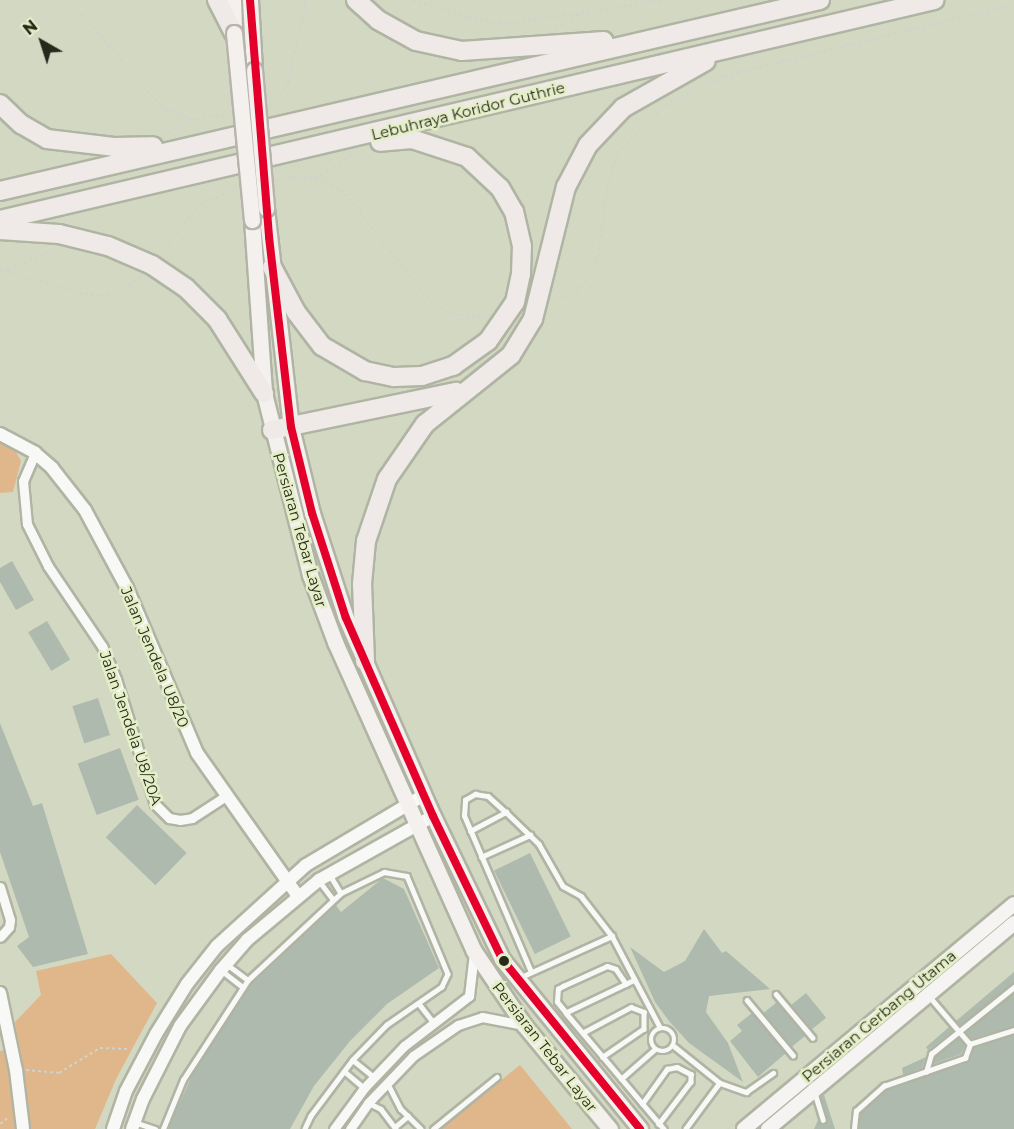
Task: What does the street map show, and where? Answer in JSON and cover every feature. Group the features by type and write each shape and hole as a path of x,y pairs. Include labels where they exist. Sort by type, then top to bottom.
{"highway":[{"path":"217,0 234,33"},
{"path":"356,0 378,20 416,41 462,51 640,41"},
{"name":"Lebuhraya Koridor Guthrie","path":"0,191 189,144 820,0"},
{"name":"Lebuhraya Koridor Guthrie","path":"0,220 359,138 753,41 934,0"},
{"path":"365,661 362,584 375,508 387,479 425,424 512,355 533,319 566,187 588,145 623,108 689,68 753,41"},
{"path":"0,104 21,124 47,140 114,147 189,144"},
{"path":"272,267 296,312 322,346 365,371 394,378 440,371 470,356 500,326 515,302 522,246 514,212 501,188 467,157 447,149 412,140 376,142 359,138"},
{"path":"0,230 59,234 85,240 152,266 186,288 217,319 264,393"},
{"path":"272,430 469,389"}],"main road":[{"name":"Persiaran Tebar Layar","path":"233,0 264,393 310,575 335,642 474,951 524,1025 610,1129"},
{"name":"Persiaran Tebar Layar","path":"250,0 266,208 291,427 315,523 346,618 432,816 516,980 640,1129"},
{"name":"Persiaran Gerbang Utama","path":"744,1129 1014,904"},
{"name":"Persiaran Gerbang Utama","path":"768,1129 1014,923"}],"street":[{"name":"Jalan Jendela U8/20","path":"0,434 35,453 69,487 99,534 127,588 182,726 224,797 298,896"},
{"name":"Jalan Jendela U8/20A","path":"35,453 23,481 27,524 48,567 102,646 116,679 155,804 169,818 180,820 192,818 224,797"},
{"path":"113,1129 126,1091 187,984 217,946 286,880 327,851 408,802 424,795"},
{"path":"133,1126 172,1041 223,966 298,896 324,876 432,816"},
{"path":"0,887 10,920 9,927 0,937"},
{"path":"334,1129 374,1077 434,1023 469,996 474,951"},
{"path":"0,993 6,1041 16,1070 23,1129"},
{"path":"350,1129 368,1103 387,1082 433,1040 472,1019 524,1025"}],"lane":[{"path":"531,972 470,831 463,804 475,794 488,796 530,835 543,849 563,886 581,896 612,936 660,1027"},
{"path":"470,831 506,812"},
{"path":"482,857 530,835"},
{"path":"163,1129 183,1080 248,980 341,893 384,872 406,876 448,974 442,987 420,1005 387,1025 353,1060 305,1129"},
{"path":"324,876 341,893"},
{"path":"324,876 333,899"},
{"path":"516,980 612,936"},
{"path":"223,966 248,980"},
{"path":"223,966 243,987"},
{"path":"626,984 616,969 607,966 558,989 557,1002 664,1129"},
{"path":"566,1013 635,980"},
{"path":"926,1072 928,1058 1014,987"},
{"path":"776,994 813,1038"},
{"path":"927,994 970,1044"},
{"path":"747,1000 793,1055"},
{"path":"420,1005 434,1023"},
{"path":"584,1032 631,1007 644,1012 644,1029 603,1057"},
{"path":"660,1027 667,1027 672,1032 674,1046 720,1083 746,1092 772,1073"},
{"path":"655,1049 653,1036 660,1027"},
{"path":"970,1044 1014,1030"},
{"path":"854,1129 856,1111 884,1086 965,1058 970,1044"},
{"path":"655,1049 663,1053 674,1046"},
{"path":"621,1079 655,1049"},
{"path":"353,1060 374,1077"},
{"path":"642,1104 667,1069 677,1067 691,1074 692,1082 659,1124"},
{"path":"344,1071 364,1088"},
{"path":"433,1129 497,1077"},
{"path":"387,1082 408,1116 420,1129"},
{"path":"686,1129 720,1083"},
{"path":"814,1090 824,1120"},
{"path":"368,1103 381,1109 396,1128 408,1116"},
{"path":"133,1126 155,1129"}],"path":[{"path":"69,0 161,106 191,120 213,119 234,113"},
{"path":"266,103 276,100 288,83 306,0"},
{"path":"413,0 468,18 504,24 665,0"},
{"path":"564,298 576,292 591,275 597,256 607,186 618,153 665,105 724,76 1014,4"},
{"path":"313,177 344,161 359,138"},
{"path":"265,183 298,176 313,177 345,194 431,302 454,315 486,316"},
{"path":"165,248 199,206 243,187"},
{"path":"5,270 85,240"},
{"path":"0,269 79,293 101,296 118,293 140,277"},
{"path":"16,1070 59,1073 100,1048 129,1049"}],"shaded area":[{"path":"0,442 15,450 21,461 13,492 0,493"},
{"path":"111,954 157,1003 116,1079 95,1129 0,1129 0,1051 18,1047 15,1022 41,995 36,971"},
{"path":"520,1065 572,1129 440,1129"}],"building":[{"path":"12,561 34,600 16,610 0,582 0,568"},
{"path":"47,621 70,660 51,671 28,632"},
{"path":"98,698 110,735 84,743 72,706"},
{"path":"0,723 33,806 42,803 88,954 33,967 17,946 29,937 0,852"},
{"path":"120,748 139,800 97,815 78,763"},
{"path":"137,805 187,853 155,885 106,837"},
{"path":"530,853 571,937 535,954 494,871"},
{"path":"383,878 404,889 439,968 387,1004 350,1041 314,1086 290,1129 168,1129 194,1071 251,983 335,904 341,912"},
{"path":"704,929 722,953 726,951 770,989 709,996 706,1012 728,1043 743,1082 689,1043 669,1021 655,1002 630,947 664,972 685,961"},
{"path":"1014,972 1014,983 960,1025 956,1021"},
{"path":"806,993 826,1018 811,1030 791,1005"},
{"path":"1014,993 1014,1026 971,1039 966,1032"},
{"path":"777,1002 805,1036 791,1047 764,1013"},
{"path":"752,1013 786,1053 758,1077 730,1041 742,1031 737,1025"},
{"path":"949,1027 953,1031 928,1050 926,1047"},
{"path":"1014,1035 1014,1129 859,1129 860,1113 886,1090 966,1062 973,1048"},
{"path":"959,1038 965,1045 961,1054 933,1064 935,1057"},
{"path":"926,1057 922,1068 903,1075 902,1068"},
{"path":"824,1095 835,1129 814,1129 818,1120 823,1124 827,1122 821,1097"}],"transit line":[{"path":"250,0 269,237 291,427 312,513 346,618 433,816 502,959 640,1129"}]}
